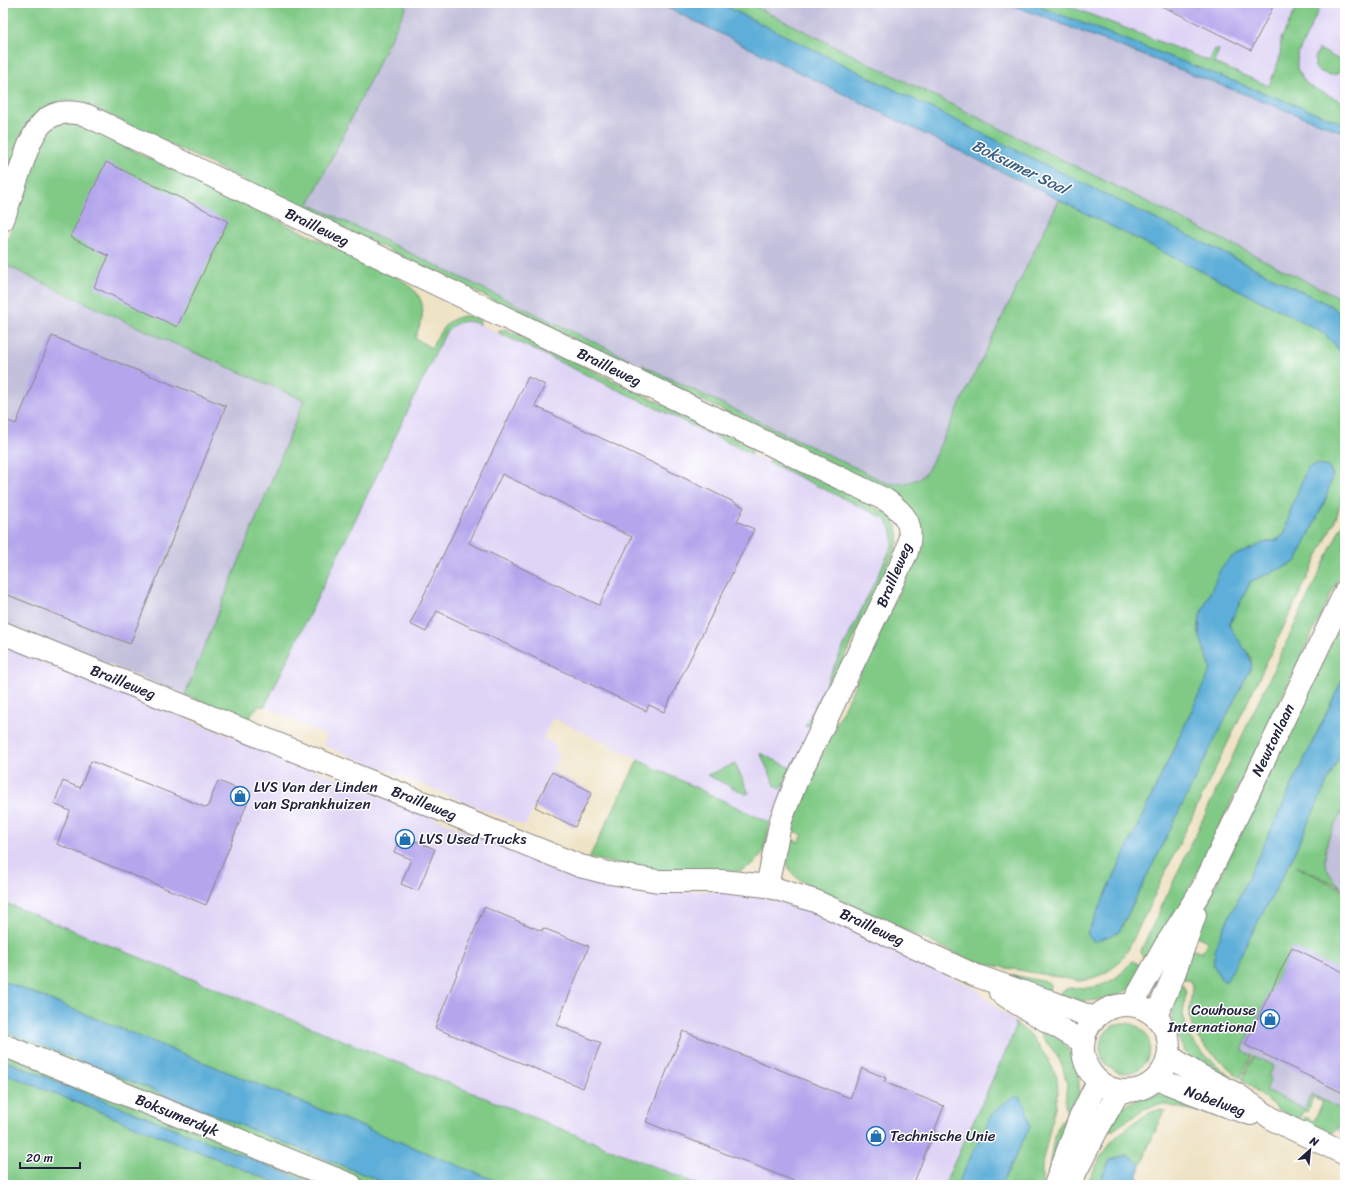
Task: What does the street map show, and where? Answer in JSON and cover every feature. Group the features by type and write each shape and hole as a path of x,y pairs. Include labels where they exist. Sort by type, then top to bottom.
{"street":[{"name":"Brailleweg","path":"3,220 34,133 46,120 56,114 74,112 86,115 482,307 886,500 896,507 903,514 908,523 910,532 907,552 796,782 781,820 767,886"},
{"name":"Newtonlaan","path":"1132,1004 1165,946 1202,889 1345,592"},
{"name":"Brailleweg","path":"3,633 580,866 604,872 658,881 722,881 767,886 815,901 974,975 1094,1018"},
{"name":"Newtonlaan","path":"1156,1016 1183,950 1202,889"},
{"name":"Brailleweg","path":"974,975 1018,1004 1083,1042"},
{"path":"1132,1004 1145,1008 1156,1016 1165,1027 1169,1041 1169,1056 1165,1068 1157,1079 1146,1086 1134,1090 1120,1091 1109,1088 1098,1080 1089,1070 1083,1057 1083,1042 1086,1030 1094,1018 1105,1010 1118,1005 1132,1004"},
{"name":"Boksumerdyk","path":"3,1045 351,1185"},
{"name":"Nobelweg","path":"1169,1056 1199,1075 1238,1095 1274,1120 1345,1154"},
{"name":"Nobelweg","path":"1157,1079 1232,1108 1274,1120"},
{"path":"1055,1185 1079,1120 1098,1080"},
{"path":"1069,1185 1097,1130 1120,1091"}],"shaded area":[{"path":"408,3 658,3 1059,200 928,470 923,476 910,482 895,484 887,483 308,204"},
{"path":"719,3 1007,3 1345,133 1345,317 1331,306"},
{"path":"1030,3 1345,3 1345,124"},
{"path":"3,264 161,338 304,400 185,695 3,622"},
{"path":"469,321 475,322 752,454 884,518 890,525 893,534 892,546 806,727 813,725 770,823 553,718 543,738 557,745 554,751 560,754 525,826 323,745 327,736 265,706 445,334 453,324"},
{"path":"3,646 577,876 602,883 658,892 711,891 752,894 793,904 864,935 974,988 1014,1022 1015,1026 1013,1035 944,1185 700,1185 3,902"},
{"path":"1345,805 1345,889 1335,881 1329,873 1325,863 1325,855 1328,839"},
{"path":"1292,947 1345,973 1345,1134 1337,1131 1344,1117 1311,1094 1304,1109 1266,1090 1271,1079 1268,1077 1273,1066 1242,1051"}],"green space":[{"path":"3,3 408,3 309,204 631,360 628,365 81,102 68,101 52,104 41,110 32,118 25,128 14,152 3,188"},
{"path":"719,3 748,3 1338,297 1345,301 1345,317 1331,306"},
{"path":"1030,3 1061,3 1209,61 1215,49 1219,50 1214,63 1269,86 1280,57 1281,39 1299,3 1322,3 1297,56 1297,68 1302,78 1309,86 1345,103 1345,124"},
{"path":"1319,49 1345,63 1343,70 1336,74 1329,75 1315,68 1315,58"},
{"path":"69,123 82,126 400,279 415,292 420,298 422,304 422,319 415,338 431,348 444,327 458,317 473,317 480,320 480,325 466,321 461,322 452,326 445,334 265,706 259,706 252,713 249,721 185,695 304,400 161,338 3,264 3,252 45,134 57,125"},
{"path":"1059,200 1323,332 1345,359 1345,485 1337,516 1128,950 1114,967 1105,973 1090,979 1080,981 974,962 805,883 793,874 787,859 789,838 799,842 803,835 791,830 807,785 914,561 906,502 896,494 639,370 642,365 887,483 898,484 909,482 919,478 928,470","holes":["1333,474 1325,501 1296,562 1251,581 1229,625 1236,638 1251,658 1251,665 1119,932 1087,934 1211,669 1198,630 1200,616 1263,543 1277,540 1285,533 1291,508"]},
{"path":"505,329 751,446 752,454 499,333 499,331"},
{"path":"776,459 887,513 894,521 898,530 898,543 896,549 813,725 805,727 892,546 893,538 891,527 884,518 768,462"},
{"path":"1345,518 1345,565 1172,925 1145,959 1141,955 1142,948"},
{"path":"1345,615 1345,674 1216,945 1262,914 1290,862 1345,744 1345,805 1328,839 1325,855 1325,863 1329,873 1343,888 1297,867 1345,891 1345,973 1292,948 1242,1050 1252,1056 1240,1078 1208,1050 1195,1035 1189,1016 1192,986 1190,981 1182,978 1191,949 1202,953 1207,941 1196,936 1210,896"},
{"path":"760,753 791,768 783,786 779,789 776,787"},
{"path":"638,760 770,823 763,854 753,864 740,871 659,872 589,858"},
{"path":"735,764 749,793 746,794 707,775"},
{"path":"3,902 700,1185 506,1185 3,981"},
{"path":"1133,961 1145,968 1132,986 1124,992 1093,1001 1070,1000 1059,995 1065,989 1094,987 1106,983 1114,979"},
{"path":"1013,975 1048,982 1050,984 1049,992 1009,978"},
{"path":"1182,984 1186,991 1183,1016 1190,1038 1204,1054 1251,1094 1189,1057 1185,1052 1176,1033 1172,1019 1172,1007"},
{"path":"1014,1022 1031,1035 1049,1061 1057,1077 1058,1094 1042,1164 1042,1185 1001,1185 1030,1127 992,1114 957,1185 944,1185 1013,1035 1015,1026"},
{"path":"1125,1023 1139,1027 1146,1034 1150,1048 1146,1062 1139,1069 1125,1073 1111,1069 1104,1062 1100,1048 1104,1034 1111,1027"},
{"path":"3,1030 391,1185 368,1185 3,1037"},
{"path":"1041,1030 1058,1037 1068,1050 1076,1067 1079,1093 1077,1102 1071,1112 1066,1108 1065,1104 1067,1083 1062,1065 1056,1054 1042,1037"},
{"path":"3,1053 332,1185 316,1185 3,1060"},
{"path":"1254,1056 1274,1066 1268,1077 1271,1078 1266,1090 1304,1109 1311,1094 1342,1110 1343,1117 1337,1130 1333,1133 1323,1132 1303,1122 1305,1117 1314,1121 1323,1102 1313,1098 1307,1112 1303,1111 1299,1120 1280,1111 1242,1079"},
{"path":"3,1073 282,1185 3,1185"},
{"path":"1164,1094 1239,1120 1166,1105 1158,1105 1138,1113 1113,1130 1108,1130 1118,1113 1125,1105 1142,1098"},
{"path":"1159,1110 1165,1111 1141,1165 1127,1155 1110,1160 1098,1185 1086,1185 1101,1156 1111,1142 1138,1120"},
{"path":"1064,1120 1070,1121 1049,1175 1055,1134 1060,1122"}],"water":[{"name":"Boksumer Soal","path":"658,3 719,3 1331,306 1345,317 1345,359 1323,332 1059,200"},
{"path":"1007,3 1030,3 1345,124 1345,133"},
{"path":"1316,464 1328,467 1333,474 1325,501 1296,562 1251,581 1229,625 1251,660 1252,665 1119,932 1094,942 1087,934 1211,669 1199,634 1200,616 1220,570 1230,558 1263,543 1277,540 1285,533 1291,508 1307,468"},
{"path":"1345,674 1345,744 1290,862 1226,982 1221,979 1213,964 1216,945"},
{"path":"3,981 506,1185 391,1185 3,1030"},
{"path":"3,1060 316,1185 282,1185 3,1073"},
{"path":"1014,1097 1020,1098 1026,1106 1030,1127 1001,1185 957,1185 992,1114 1004,1103"},
{"path":"1127,1155 1141,1165 1135,1185 1098,1185 1110,1160"}],"building":[{"path":"1156,3 1275,3 1251,50"},
{"path":"106,162 228,221 177,327 94,287 109,256 70,237"},
{"path":"52,336 226,406 130,644 3,593 3,419 16,424"},
{"path":"528,377 545,385 535,406 744,507 737,521 754,529 664,712 649,705 646,711 437,611 426,632 410,624","holes":["502,474 632,537 599,605 469,543"]},
{"path":"91,761 207,808 218,781 251,794 206,905 57,844 70,811 54,804 63,781 80,788"},
{"path":"552,772 592,792 575,827 535,807"},
{"path":"401,835 435,849 418,891 401,884 411,859 394,852"},
{"path":"484,907 542,931 543,928 589,946 557,1025 601,1043 583,1088 435,1028"},
{"path":"1292,947 1345,973 1345,1094 1245,1045"},
{"path":"683,1031 850,1098 862,1068 886,1078 884,1082 944,1106 913,1185 804,1185 646,1122"}],"place":[{"name":"LVS Van der Linden van Sprankhuizen","path":"240,796"},
{"name":"LVS Used Trucks","path":"405,839"},
{"name":"Cowhouse International","path":"1270,1019"},
{"name":"Technische Unie","path":"876,1136"}]}
